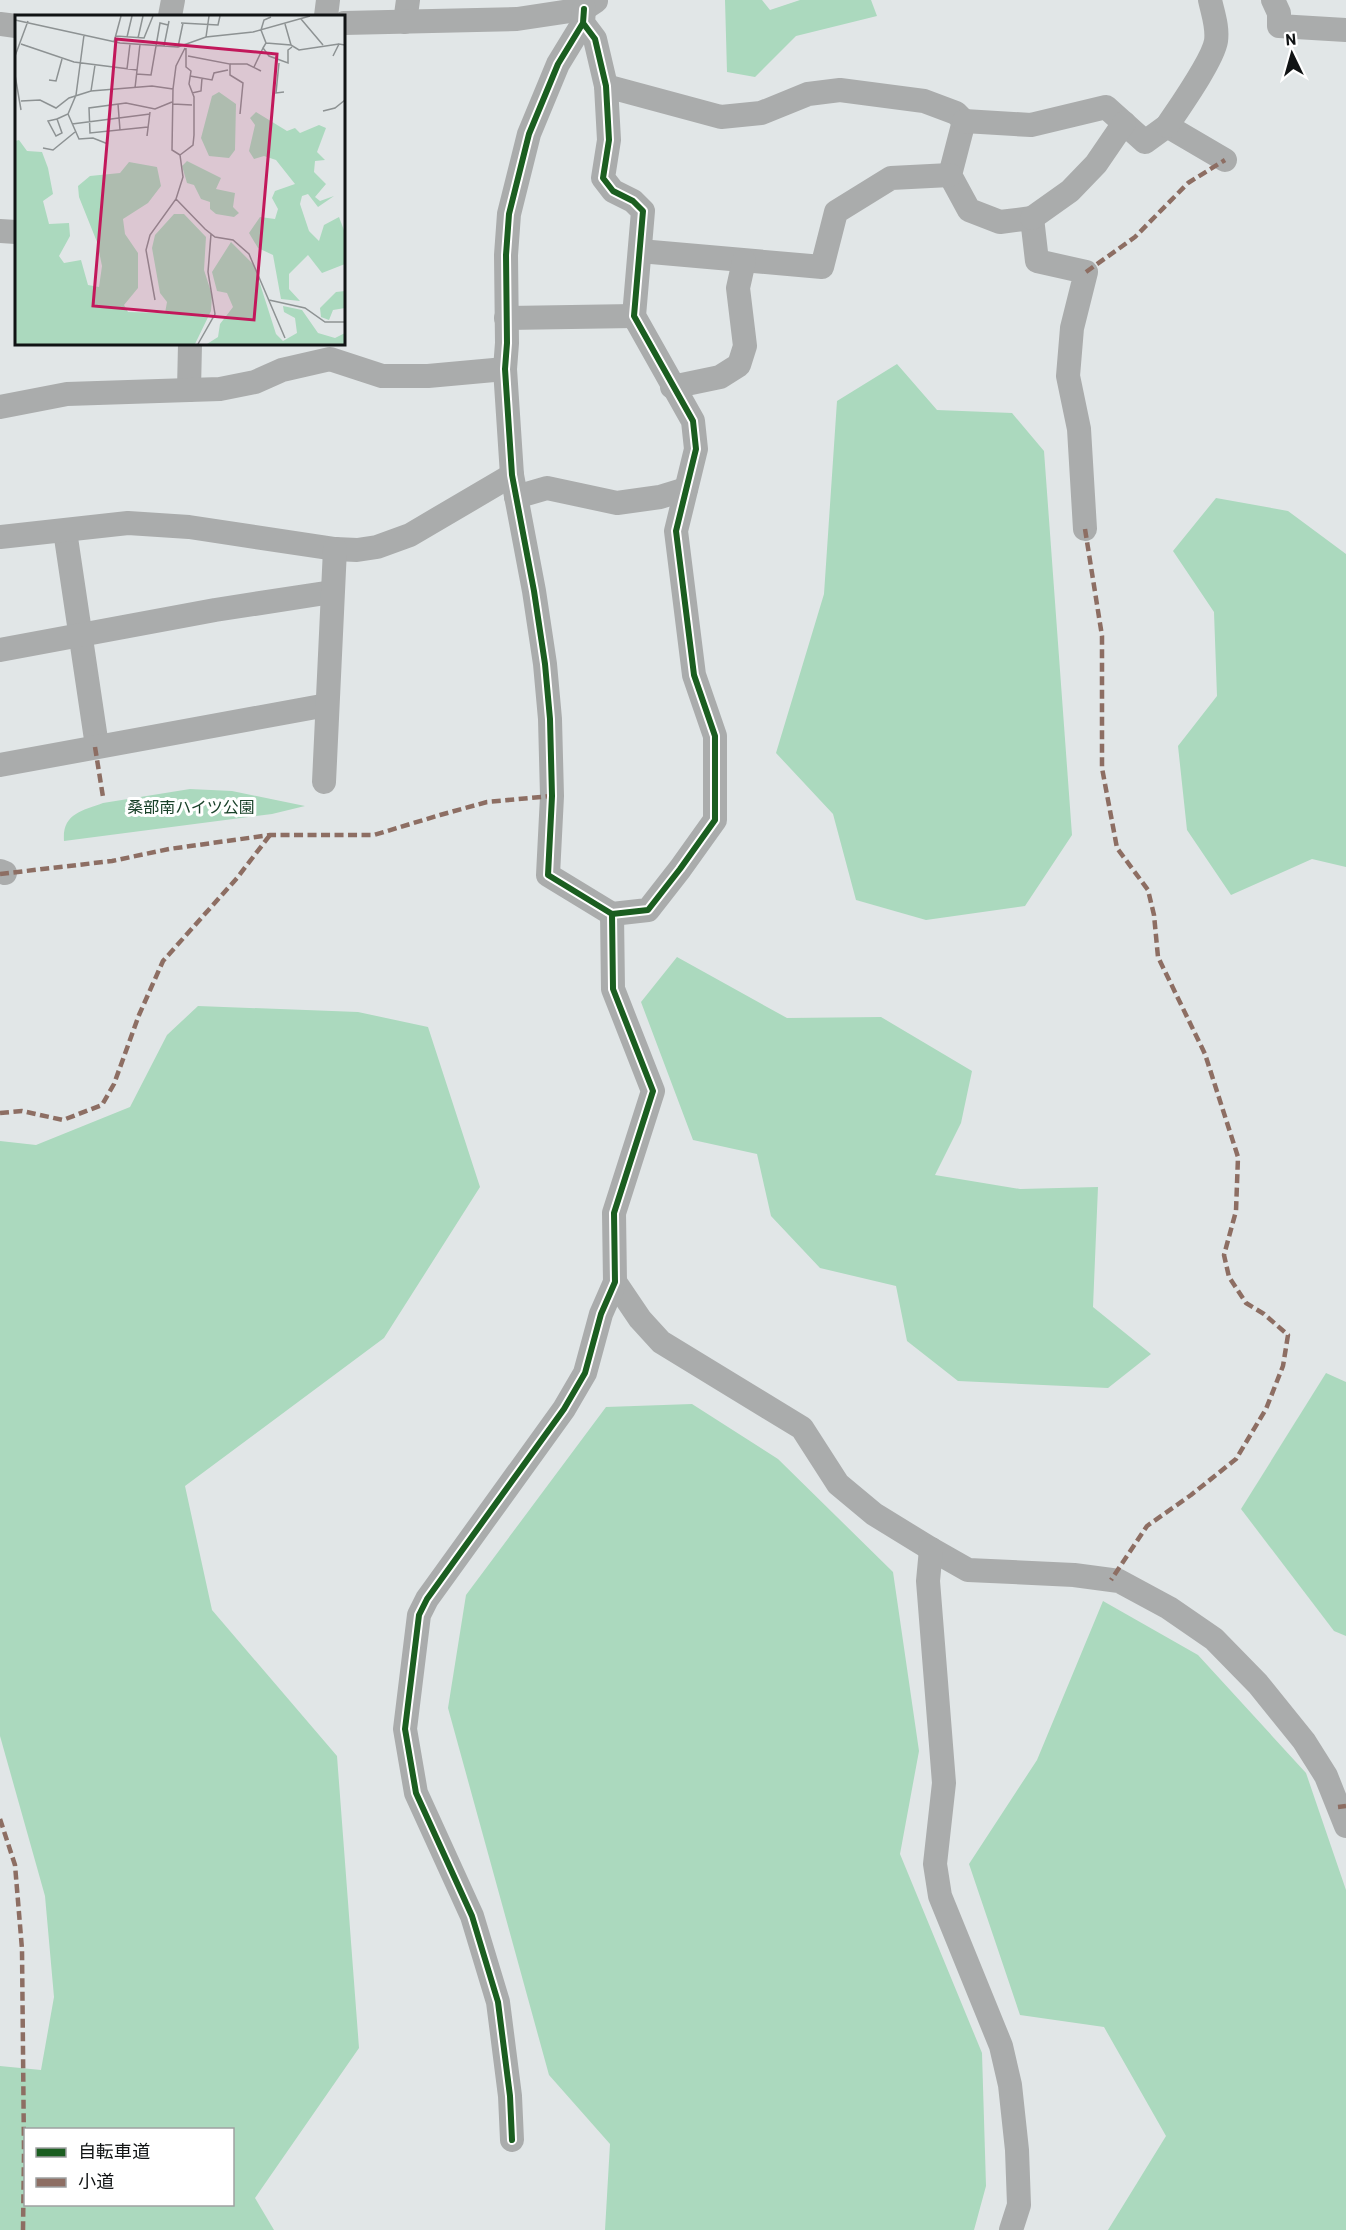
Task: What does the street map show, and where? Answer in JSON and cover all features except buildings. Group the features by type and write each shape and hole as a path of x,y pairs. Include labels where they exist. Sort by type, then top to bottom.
{"street":[{"path":"170,15 173,0"},
{"path":"326,15 328,0"},
{"path":"606,86 722,117 761,113 808,94 840,90 924,101 956,113 964,121 1031,125 1106,107 1145,142 1167,126 1198,78 1216,44 1216,25 1210,0"},
{"path":"1273,0 1279,13 1279,26 1346,30"},
{"path":"345,23 406,11 588,11"},
{"path":"588,11 606,86 609,140 603,178 613,191 633,201 643,211 634,316 693,422 696,449 676,531 694,675 715,736 715,820 648,910 612,914 549,875 552,796 549,708 534,591 514,486 505,369 506,255 509,214 517,175 528,134 558,64 588,11"},
{"path":"0,24 15,26"},
{"path":"964,121 950,175 969,210 1000,222 1032,218 1070,190 1096,164 1124,123"},
{"path":"1167,126 1225,160"},
{"path":"640,251 822,267 836,212 891,178 950,175"},
{"path":"1032,218 1037,261 1086,272 1072,328 1068,376 1079,429 1085,530"},
{"path":"0,231 15,232"},
{"path":"672,387 720,377 739,365 745,346 738,288 744,261"},
{"path":"506,318 634,316"},
{"path":"189,390 190,345"},
{"path":"0,407 67,394 220,389 255,382 282,370 330,359 382,376 428,376 505,369"},
{"path":"0,537 128,523 189,528 335,549 357,550 377,547 410,535 514,486 547,488 616,503 660,497 686,489"},
{"path":"65,531 97,746"},
{"path":"324,782 335,549"},
{"path":"0,650 332,592"},
{"path":"0,765 327,705"},
{"path":"512,2140 510,2096 498,2002 472,1916 416,1793 405,1729 419,1615 427,1599 564,1409 585,1373 601,1314 615,1282 614,1213 653,1090 613,989 612,914"},
{"path":"615,1282 640,1319 661,1341 802,1428 838,1484 874,1514 931,1549 968,1570 1074,1575 1119,1581 1169,1608 1214,1639 1271,1700 1304,1741 1326,1776 1346,1826"},
{"path":"931,1549 928,1581 944,1783 935,1863 940,1896 1001,2046 1010,2085 1017,2150 1019,2205 1011,2230"}],"green space":[{"path":"725,0 762,0 770,10 800,0 871,0 877,16 796,36 755,77 727,72"},
{"path":"897,364 937,410 1012,413 1044,451 1072,835 1025,906 926,920 856,900 833,814 776,753 824,594 837,401"},
{"path":"1216,498 1288,511 1346,554 1346,867 1312,859 1231,895 1187,830 1178,746 1217,696 1214,612 1173,551"},
{"name":"桑部南ハイツ公園","path":"190,789 232,791 305,806 272,814 64,841 64,832 70,819 87,809 103,803"},
{"path":"677,957 787,1018 881,1017 972,1071 961,1123 935,1175 1020,1189 1098,1187 1093,1307 1151,1354 1108,1388 958,1381 907,1341 896,1286 820,1268 771,1216 757,1154 693,1140 641,1002"},
{"path":"198,1006 358,1012 428,1027 480,1187 384,1338 185,1486 212,1610 337,1756 359,2048 255,2198 274,2230 0,2230 0,2066 41,2070 54,1997 45,1896 0,1736 0,1141 36,1145 130,1107 167,1035"},
{"path":"1326,1373 1346,1382 1346,1636 1334,1631 1241,1509"},
{"path":"692,1404 778,1459 893,1572 919,1751 900,1854 982,2053 986,2186 974,2230 605,2230 610,2144 549,2075 448,1708 466,1595 606,1407"},
{"path":"1103,1601 1198,1655 1306,1773 1346,1890 1346,2230 1108,2230 1166,2136 1104,2027 1020,2015 969,1864 1037,1760"}],"marked path":[{"path":"1086,272 1135,237 1188,183 1225,160"},
{"path":"1085,529 1102,636 1102,768 1117,848 1148,890 1154,915 1158,957 1205,1054 1238,1157 1236,1211 1224,1255 1229,1277 1246,1303 1264,1314 1288,1335 1283,1366 1266,1409 1236,1459 1147,1526 1111,1580"},
{"path":"95,747 103,797"},
{"path":"0,874 112,861 169,849 270,835 374,835 487,802 552,796"},
{"path":"0,1113 22,1111 63,1120 102,1105 114,1084 139,1015 163,961 237,878 270,835"},
{"path":"1338,1807 1346,1806"},
{"path":"0,1819 15,1865 22,1949 23,2230"}],"cycle path":[{"path":"583,23 595,39 606,86 609,140 603,178 613,191 633,201 643,211 634,316 693,421 696,449 676,531 694,675 715,736 715,820 648,910 612,914 548,875 552,796 550,719 545,664 534,591 512,475 505,369 506,255 509,214 529,134 558,64 583,23 584,9"},
{"path":"512,2140 510,2096 498,2002 472,1916 416,1793 405,1729 419,1615 427,1599 564,1409 585,1373 601,1314 615,1282 614,1213 653,1091 613,989 612,914"}]}
